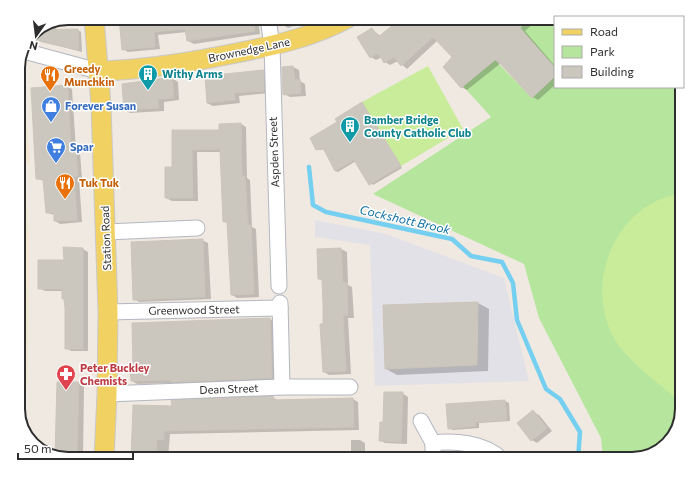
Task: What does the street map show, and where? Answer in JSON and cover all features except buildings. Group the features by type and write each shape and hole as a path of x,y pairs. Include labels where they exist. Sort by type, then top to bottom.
{"main road":[{"name":"Station Road","path":"95,25 106,232 108,312 104,452"},
{"name":"Brownedge Lane","path":"98,71 137,69 199,61 299,39 335,25"}],"street":[{"name":"Aspden Street","path":"269,25 272,46 279,286"},
{"path":"28,52 98,71"},
{"path":"106,232 197,228"},
{"name":"Greenwood Street","path":"108,312 280,305 282,387"},
{"name":"Dean Street","path":"107,394 282,387 350,387"},
{"path":"421,421 433,443 433,452"},
{"path":"433,443 447,441 477,447 491,452"}],"shaded area":[{"path":"25,102 30,164 25,165"},
{"path":"25,165 29,243 28,369 25,412"},
{"path":"315,220 386,234 504,278 529,381 375,386 370,245 315,237"}],"green space":[{"path":"523,25 554,25 554,67 520,28"},
{"path":"495,60 532,98 554,77 554,88 675,88 675,415 668,433 658,443 649,449 638,452 602,452 601,438 539,318 524,264 373,194 491,117 463,86"},
{"path":"428,66 463,129 401,166 362,102"},
{"path":"675,194 675,397 641,369 619,346 608,327 603,306 602,284 606,263 614,243 626,225 642,210 668,196"}],"waterway":[{"name":"Cockshott Brook","path":"309,167 313,205 326,212 452,239 471,256 502,262 513,283 517,320 546,389 560,399 580,432 579,452"}],"place":[{"name":"Withy Arms","path":"148,91"},
{"name":"Greedy Munchkin","path":"50,92"},
{"name":"Forever Susan","path":"51,123"},
{"name":"Bamber Bridge County Catholic Club","path":"350,143"},
{"name":"Spar","path":"56,164"},
{"name":"Tuk Tuk","path":"65,200"},
{"name":"Peter Buckley Chemists","path":"66,391"}]}
